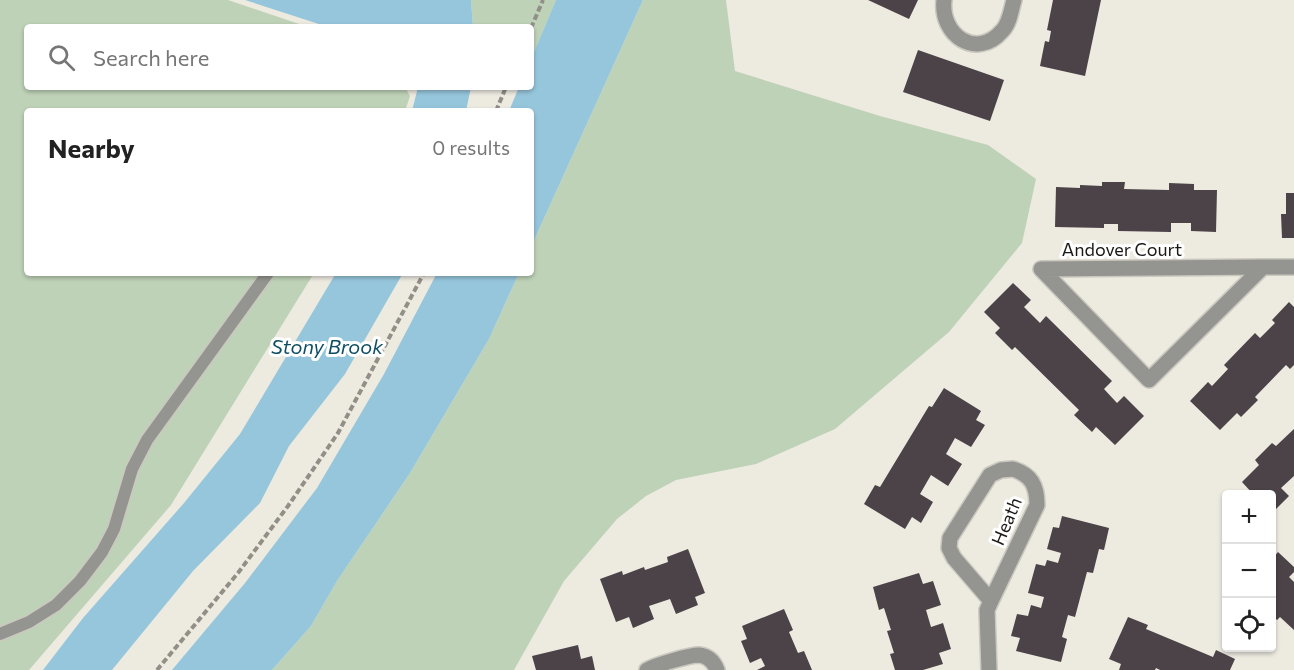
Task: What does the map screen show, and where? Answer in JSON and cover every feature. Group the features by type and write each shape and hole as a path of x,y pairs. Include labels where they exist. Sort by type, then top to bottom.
{"street":[{"path":"944,0 943,14 947,26 955,36 968,43 982,43 993,39 1003,31 1014,0"},
{"path":"1263,267 1294,267"},
{"name":"Andover Court","path":"1263,267 1149,380 1041,269 1099,268 1263,267"},
{"name":"Heath","path":"1012,469 1024,472 1033,480 1037,491 1037,505 991,601 954,558 949,548 950,538 990,476 1001,470 1012,469"},
{"path":"989,670 987,610 991,601"},
{"path":"647,670 698,655 707,657 715,664 717,670"}],"lane":[{"path":"0,634 29,622 56,605 80,581 102,552 114,529 132,469 147,441 167,410 266,276"}],"path":[{"path":"533,24 543,0"},
{"path":"497,108 505,90"},
{"path":"157,670 238,573 338,433 422,276"}],"green space":[{"path":"0,0 228,0 299,24 24,24 24,90 407,90 410,96 406,108 24,108 24,276 312,276 171,505 29,670 0,670"},
{"path":"471,0 556,0 534,52 534,24 473,24"},
{"path":"643,0 726,0 735,71 880,116 988,145 1036,179 1022,243 949,332 835,429 756,464 676,480 646,496 617,519 564,581 514,670 272,670 311,626 337,581 410,473 489,339 518,276 534,276 534,240"}],"water":[{"path":"245,0 471,0 473,24 319,24"},
{"path":"556,0 643,0 534,240 534,108 510,108 518,90 534,90 534,52"},
{"path":"417,90 470,90 467,108 413,108"},
{"name":"Stony Brook","path":"334,276 401,276 345,374 289,446 260,503 193,571 112,670 43,670 83,618 184,503 240,434"},
{"path":"435,276 518,276 489,339 410,473 337,581 311,626 272,670 172,670 245,583 317,488 384,374"}],"building":[{"path":"868,0 918,0 909,19"},
{"path":"1053,0 1101,0 1085,76 1040,66 1045,41 1049,42 1051,31 1047,30"},
{"path":"918,50 1004,80 990,121 903,92"},
{"path":"1102,182 1125,182 1124,189 1169,190 1169,183 1194,184 1194,190 1217,190 1216,232 1191,231 1191,223 1171,223 1171,232 1118,231 1118,224 1104,224 1104,228 1055,227 1056,187 1102,186"},
{"path":"1286,193 1294,193 1294,238 1282,238 1281,214 1286,214"},
{"path":"1013,283 1031,300 1024,307 1040,323 1046,316 1112,381 1104,389 1117,403 1124,396 1144,416 1115,445 1096,427 1092,432 1074,415 1079,410 1015,347 1012,350 995,333 1000,328 984,312"},
{"path":"1289,302 1294,307 1294,365 1290,369 1286,365 1255,397 1258,400 1241,417 1237,413 1220,430 1190,401 1208,382 1212,386 1228,369 1224,365 1255,333 1260,338 1275,323 1272,320"},
{"path":"944,388 981,411 976,420 985,425 971,447 955,438 946,454 962,464 948,486 931,475 920,494 933,502 921,523 912,517 905,529 864,504 875,485 880,487 929,406 932,407"},
{"path":"1294,429 1294,476 1281,488 1289,496 1276,509 1276,490 1249,490 1242,482 1259,465 1255,460 1272,443 1276,446"},
{"path":"1062,516 1109,528 1104,550 1099,549 1093,573 1087,572 1075,617 1068,615 1062,637 1067,639 1061,662 1016,651 1020,638 1011,636 1017,614 1028,616 1031,605 1041,608 1044,597 1028,593 1036,564 1045,566 1047,560 1058,563 1061,553 1047,549 1053,527 1059,528"},
{"path":"688,549 705,593 695,597 698,605 676,614 670,599 649,606 654,619 633,628 629,617 616,622 600,579 622,571 623,575 644,567 645,570 668,562 667,557"},
{"path":"1278,552 1294,567 1294,572 1289,577 1294,582 1294,630 1280,617 1276,619 1276,554"},
{"path":"919,573 923,584 933,581 941,605 926,610 931,627 943,623 951,649 939,653 943,664 923,670 895,670 890,654 894,653 887,631 891,630 884,608 879,610 873,587"},
{"path":"784,609 793,630 789,632 798,653 804,651 812,670 757,670 765,666 761,658 750,663 741,641 747,639 742,626"},
{"path":"1128,617 1148,625 1146,629 1213,657 1216,650 1235,659 1230,670 1160,670 1156,668 1155,670 1119,670 1121,664 1109,659"},
{"path":"578,645 581,659 592,656 595,670 536,670 532,656"}]}
